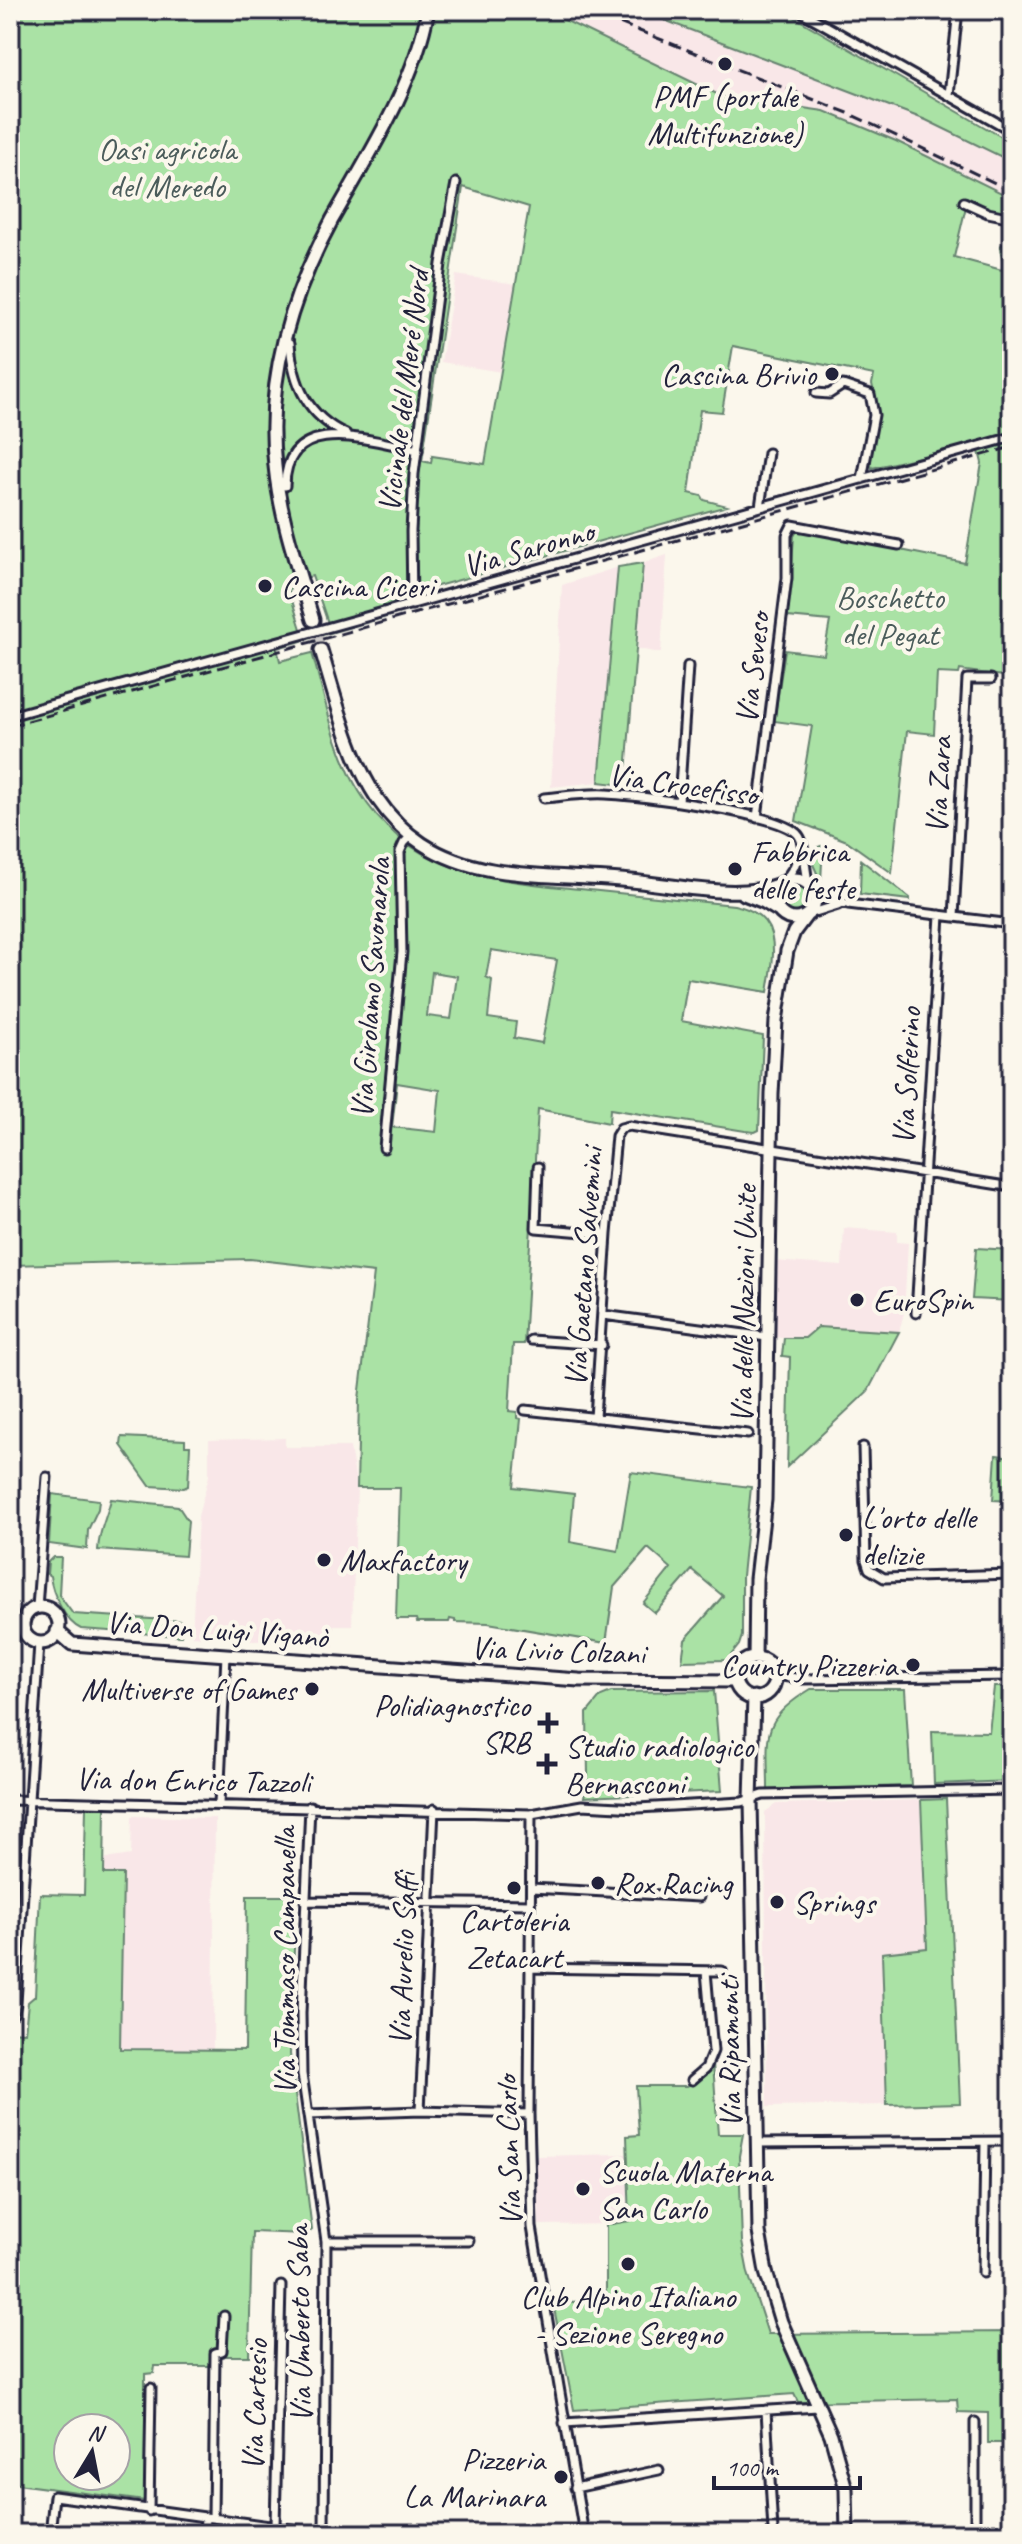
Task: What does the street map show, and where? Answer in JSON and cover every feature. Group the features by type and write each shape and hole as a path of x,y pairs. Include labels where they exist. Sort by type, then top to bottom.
{"street":[{"path":"798,10 1012,131"},
{"path":"949,95 958,10"},
{"path":"356,180 305,295 290,343 280,410 285,486 316,619 288,535 277,481 273,436 282,343 299,290 331,222 408,77 428,11"},
{"name":"Vicinale del Meré Nord","path":"412,605 411,531 418,450 441,264 456,183"},
{"path":"964,202 988,213 1012,218"},
{"path":"290,343 295,377 304,400 330,425 356,437"},
{"path":"816,393 829,394 838,385 843,385 870,394 874,415 862,479"},
{"path":"285,486 288,465 304,444 332,436 356,437 418,450"},
{"name":"Via Saronno","path":"10,716 1012,437"},
{"path":"760,507 768,453"},
{"name":"Via Seveso","path":"757,818 787,578 787,535 792,525 899,545"},
{"path":"594,877 475,858 436,842 403,818 378,789 361,759 325,649 358,769 387,813 436,851 471,865 545,876 594,877 732,892 759,891 796,878 828,899 848,904 1012,924"},
{"path":"679,802 688,666"},
{"name":"Via Zara","path":"954,917 967,679 991,679"},
{"name":"Via Crocefisso","path":"544,798 603,794 679,802 757,818 796,832 802,847"},
{"name":"Via Girolamo Savonarola","path":"384,1148 402,952 400,852 412,835"},
{"path":"787,951 781,913 775,900 802,847"},
{"path":"787,951 794,932 815,901 804,870 802,847"},
{"path":"732,892 758,899 792,919 827,906 848,904"},
{"name":"Via Solferino","path":"916,1313 940,915"},
{"name":"Via delle Nazioni Unite","path":"755,1658 756,1579 765,1500 776,1021 787,951"},
{"name":"Via Gaetano Salvemini","path":"595,1418 607,1234 616,1136 621,1128 629,1126 772,1147"},
{"path":"772,1147 1012,1187"},
{"path":"538,1167 536,1228 607,1234"},
{"path":"603,1315 767,1337"},
{"path":"531,1340 602,1345"},
{"path":"525,1410 748,1434"},
{"path":"863,1447 866,1560 876,1575 884,1578 1012,1574"},
{"path":"47,1477 37,1607 27,1613 23,1628 28,1638 39,1643 50,1640 57,1631"},
{"name":"Via Don Luigi Viganò","path":"37,1607 45,1607 54,1613 59,1623 57,1631 72,1644 378,1666"},
{"path":"10,1636 23,1628"},
{"path":"12,2015 39,1643"},
{"path":"219,1804 226,1655"},
{"path":"755,1658 768,1663 775,1675 772,1688 761,1696 742,1693 735,1681 735,1674 742,1662 755,1658"},
{"name":"Via Livio Colzani","path":"378,1666 579,1680 735,1681"},
{"path":"775,1675 803,1679 1012,1676"},
{"name":"Via Ripamonti","path":"754,1697 751,1800 759,2232 766,2272 781,2322 831,2435 846,2489 847,2534"},
{"path":"531,1814 582,1805 638,1808 751,1800 763,1795 1012,1790"},
{"name":"Via don Enrico Tazzoli","path":"10,1800 531,1814"},
{"name":"Via Tommaso Campanella","path":"308,2115 302,2074 302,2043 310,1806"},
{"name":"Via Aurelio Saffi","path":"420,2111 434,1809"},
{"name":"Via San Carlo","path":"531,1814 529,2114 532,2227 584,2534"},
{"path":"531,1888 699,1897"},
{"path":"305,1901 530,1904"},
{"path":"529,1968 722,1971"},
{"path":"692,2080 706,2068 713,2051 706,1971"},
{"path":"308,2115 420,2111 529,2114"},
{"name":"Via Umberto Saba","path":"308,2115 326,2241 326,2533"},
{"path":"757,2143 1012,2141"},
{"path":"983,2273 985,2142"},
{"path":"326,2241 469,2241"},
{"name":"Via Cartesio","path":"275,2525 281,2286"},
{"path":"204,2534 209,2517 215,2353 222,2351 224,2316"},
{"path":"149,2511 151,2388"},
{"path":"564,2423 818,2407"},
{"path":"766,2410 773,2531 770,2534"},
{"path":"975,2422 975,2534"},
{"path":"575,2488 659,2470"},
{"path":"50,2534 54,2496 326,2533"}],"shaded area":[{"path":"544,10 638,10 926,120 1012,162 1012,198 896,141 824,111 721,96"},
{"path":"529,207 550,212 525,376 441,362 456,275 516,284"},
{"path":"667,555 661,653 638,649 643,563"},
{"path":"618,567 599,782 551,787 562,585"},
{"path":"844,1228 897,1232 897,1242 908,1243 904,1313 899,1332 818,1327 805,1338 773,1337 774,1261 842,1266"},
{"path":"285,1438 285,1447 350,1447 357,1488 352,1625 334,1625 334,1647 192,1636 198,1516 209,1476 209,1440"},
{"path":"921,1800 927,1948 882,1954 887,2105 767,2107 765,1812 776,1804"},
{"path":"132,1816 215,1818 213,2050 120,2049 123,1874 104,1873 105,1859 131,1855"},
{"name":"Scuola Materna San Carlo","path":"627,2154 629,2221 619,2224 539,2225 536,2156"}],"green space":[{"path":"10,10 544,10 721,96 824,111 896,141 1012,198 1012,213 993,211 968,198 954,257 1002,270 1000,246 1012,238 1011,677 960,670 959,674 937,673 934,734 907,731 892,873 847,841 796,821 812,726 774,721 785,650 824,655 830,621 788,617 794,536 797,531 965,563 982,463 977,444 872,468 870,462 879,413 872,384 874,375 733,346 722,412 700,410 689,493 727,506 401,596 376,610 328,623 312,576 293,582 289,591 302,632 275,640 277,646 477,591 277,648 280,661 312,653 343,758 359,791 380,820 404,842 431,858 460,869 522,883 734,905 750,910 768,927 773,951 768,992 688,979 681,1021 763,1036 759,1130 745,1131 610,1109 609,1123 538,1109 524,1344 513,1344 509,1411 517,1412 517,1418 521,1419 514,1487 574,1494 570,1542 618,1551 631,1472 751,1487 742,1576 742,1636 727,1660 682,1661 685,1640 723,1596 692,1570 655,1613 643,1603 671,1568 648,1548 614,1587 606,1643 488,1623 396,1619 400,1488 357,1488 359,1399 374,1273 250,1259 10,1265","holes":["463,187 529,207 485,464 432,456 431,463 422,461","491,950 557,960 542,1043 514,1038 516,1022 488,1018 492,980 486,977","432,972 457,976 451,1019 427,1016","397,1083 440,1090 436,1132 392,1127"]},
{"path":"638,10 782,10 1012,143 1012,162 926,120"},
{"path":"643,563 625,785 599,782 618,567"},
{"path":"821,846 831,854 822,862 821,882 812,862 807,862 811,850"},
{"path":"861,860 910,898 910,900 860,894"},
{"path":"795,886 804,890 808,899 804,908 795,912 786,908 782,899 786,890"},
{"path":"976,1248 1012,1250 1012,1301 972,1299"},
{"path":"818,1327 899,1332 868,1391 787,1467 790,1357 782,1356 784,1338 805,1338"},
{"path":"122,1437 185,1440 185,1446 190,1446 188,1486 150,1486 121,1445"},
{"path":"996,1455 1012,1457 1012,1501 993,1500"},
{"path":"52,1494 99,1500 88,1530 87,1549 49,1544"},
{"path":"111,1499 178,1506 188,1521 185,1556 98,1550"},
{"path":"53,1557 61,1557 59,1595 73,1614 182,1621 181,1636 81,1629 70,1620 53,1590 47,1574 48,1562"},
{"path":"994,1687 1012,1687 1012,1781 934,1784 932,1731 989,1732"},
{"path":"811,1689 905,1689 911,1786 768,1790 770,1730 782,1710"},
{"path":"714,1691 722,1791 584,1797 588,1776 587,1713 601,1696 611,1692"},
{"path":"946,1799 960,2103 887,2105 882,1953 927,1948 921,1800"},
{"path":"86,1808 105,1808 104,1874 123,1874 120,2049 245,2050 247,1896 296,1896 290,2054 312,2230 307,2234 252,2232 249,2356 216,2356 216,2366 155,2366 154,2373 145,2374 145,2501 78,2492 132,2492 132,2412 52,2412 52,2489 10,2483 10,2031 25,2032 28,2002 35,1996 40,1894 84,1895"},
{"path":"713,2063 718,2134 743,2134 739,2156 742,2242 748,2273 768,2334 1012,2332 1012,2443 988,2443 988,2413 958,2412 957,2399 798,2402 794,2394 574,2410 553,2303 606,2300 606,2225 630,2221 627,2136 639,2135 636,2086 687,2086 700,2078"}],"tunnel":[{"path":"313,620 321,650"}],"railway":[{"path":"586,10 848,113 1012,191"},
{"path":"10,726 1012,447"}],"place":[{"name":"PMF (portale Multifunzione)","path":"725,64"},
{"name":"Cascina Brivio","path":"832,374"},
{"name":"Cascina Ciceri","path":"265,586"},
{"name":"Fabbrica delle feste","path":"735,869"},
{"name":"EuroSpin","path":"857,1300"},
{"name":"L'orto delle delizie","path":"846,1535"},
{"name":"Maxfactory","path":"324,1560"},
{"name":"Country Pizzeria","path":"913,1665"},
{"name":"Multiverse of Games","path":"312,1689"},
{"name":"Polidiagnostico SRB","path":"548,1723"},
{"name":"Studio radiologico Bernasconi","path":"547,1764"},
{"name":"Rox Racing","path":"598,1883"},
{"name":"Cartoleria Zetacart","path":"514,1888"},
{"name":"Springs","path":"777,1902"},
{"name":"Scuola Materna San Carlo","path":"583,2189"},
{"name":"Club Alpino Italiano - Sezione Seregno","path":"628,2264"},
{"name":"Pizzeria La Marinara","path":"561,2477"}],"park label":[{"name":"Oasi agricola del Meredo","path":"167,168"},
{"name":"Boschetto del Pegat","path":"890,616"}]}
